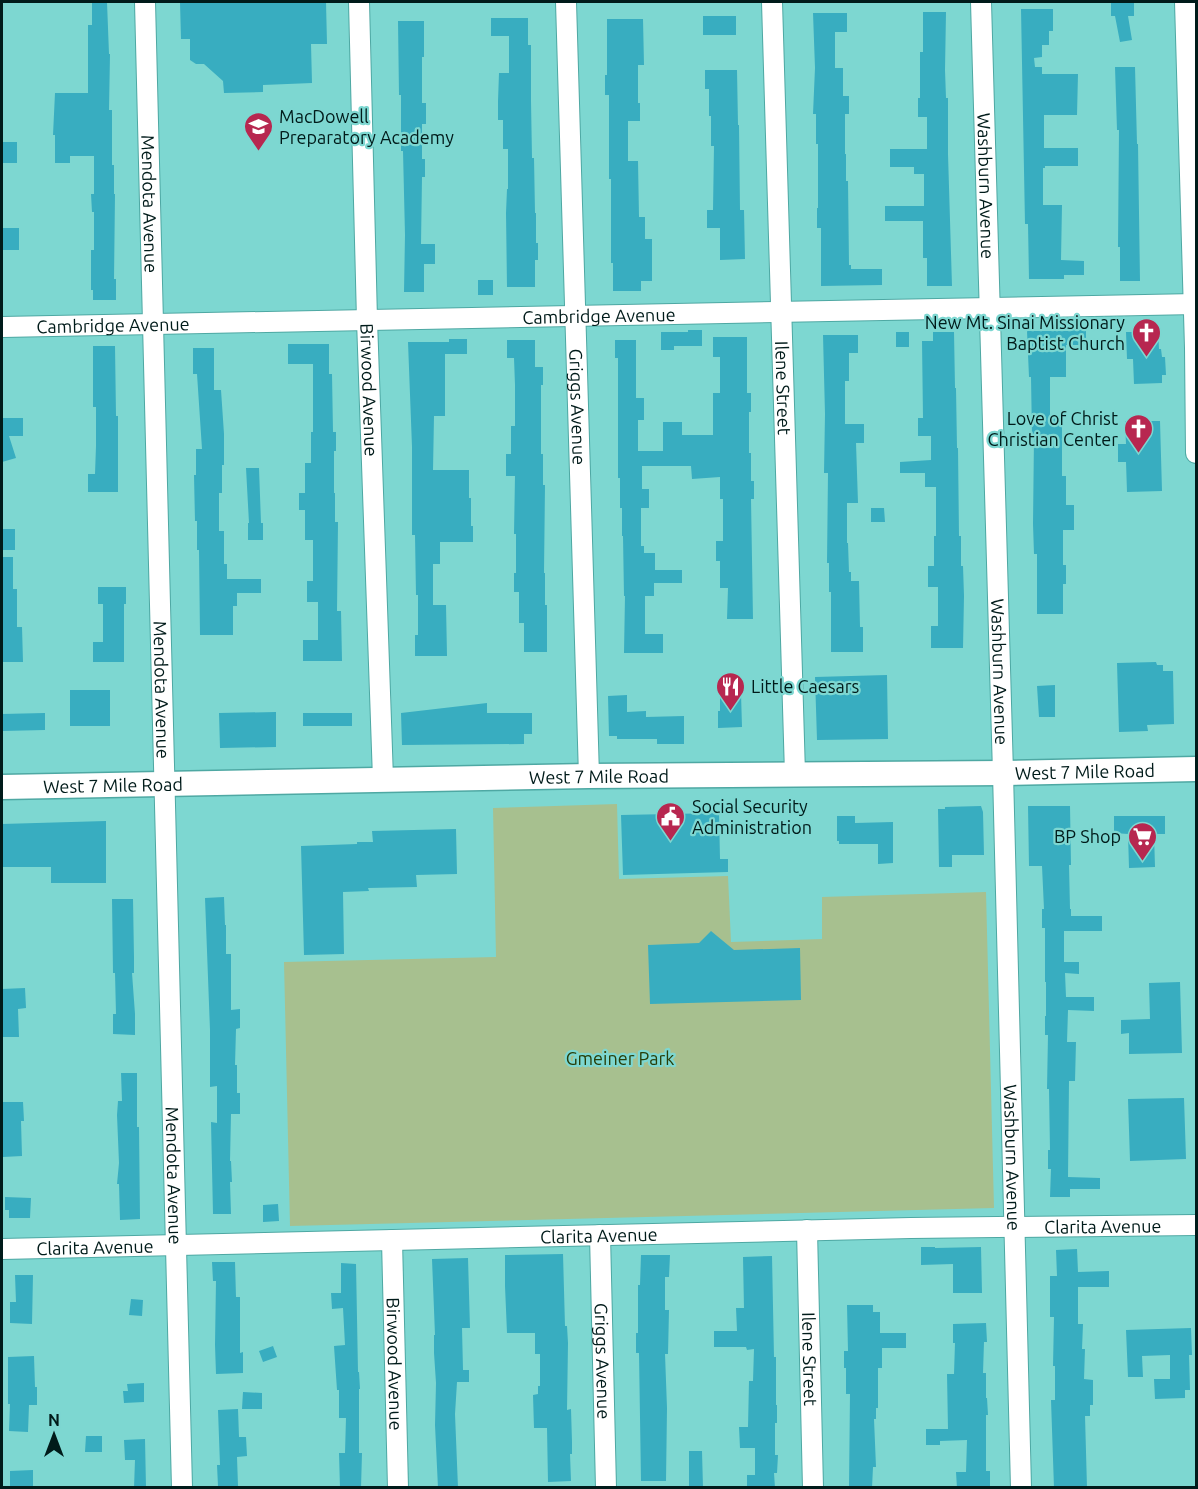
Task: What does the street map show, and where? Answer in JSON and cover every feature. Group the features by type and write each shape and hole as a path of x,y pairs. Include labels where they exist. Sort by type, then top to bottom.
{"main road":[{"name":"West 7 Mile Road","path":"2,787 383,779 1197,769"}],"street":[{"name":"Mendota Avenue","path":"145,2 182,1488"},
{"name":"Birwood Avenue","path":"358,2 383,779"},
{"name":"Griggs Avenue","path":"566,2 589,776"},
{"name":"Ilene Street","path":"772,2 795,774"},
{"name":"Washburn Avenue","path":"981,2 1021,1488"},
{"path":"1185,2 1195,304 1197,453"},
{"name":"Cambridge Avenue","path":"2,327 1195,304"},
{"name":"Clarita Avenue","path":"2,1249 807,1230 1197,1226"},
{"name":"Ilene Street","path":"807,1230 813,1488"},
{"name":"Griggs Avenue","path":"600,1235 606,1488"},
{"name":"Birwood Avenue","path":"392,1240 399,1488"}],"green space":[{"name":"Gmeiner Park","path":"617,804 619,879 728,876 731,942 822,939 822,897 986,892 994,1208 290,1226 284,962 496,957 493,808"}],"building":[{"path":"92,2 107,2 110,54 109,110 112,110 112,165 114,165 115,194 114,279 116,279 116,300 93,300 93,290 91,290 94,212 92,212 91,194 94,194 94,156 70,156 70,163 55,163 55,135 53,135 55,93 88,93 88,25 92,25"},
{"path":"180,2 326,2 327,44 311,44 312,83 263,85 263,92 224,93 223,81 204,64 196,64 190,60 190,39 181,39"},
{"path":"1111,2 1134,2 1134,16 1128,16 1132,40 1120,42 1115,16 1111,16"},
{"path":"1021,9 1053,9 1053,31 1049,31 1049,45 1042,45 1042,57 1034,58 1035,67 1042,67 1042,74 1078,74 1077,115 1044,115 1044,148 1078,148 1078,166 1045,166 1043,168 1043,205 1062,205 1061,260 1084,261 1084,275 1064,275 1064,279 1029,279 1028,224 1025,224"},
{"path":"923,12 946,12 945,70 946,98 948,98 952,286 927,286 927,258 923,258 923,221 885,221 885,206 924,206 924,174 914,174 914,167 890,167 890,149 927,149 927,117 918,117 920,52 923,52"},
{"path":"813,13 847,13 847,32 835,32 835,68 843,68 843,96 849,96 849,114 845,114 845,154 846,181 848,181 849,265 851,269 882,269 882,285 821,286 821,228 817,228 818,144 816,144 816,114 813,114 815,68"},
{"path":"703,16 736,16 736,35 703,35"},
{"path":"491,18 528,18 528,45 531,45 532,158 534,158 536,243 538,243 538,260 535,260 535,287 507,287 508,149 503,149 503,120 498,120 498,101 499,73 509,73 509,36 491,36"},
{"path":"607,19 643,19 644,65 638,65 640,121 628,121 628,161 638,161 639,217 645,217 645,239 652,239 652,281 641,281 641,291 613,291 609,95 605,95"},
{"path":"398,21 424,21 422,103 426,103 426,124 422,124 422,159 425,159 425,177 422,177 421,244 435,244 435,264 424,264 424,292 404,292 405,235"},
{"path":"1115,67 1135,67 1140,281 1120,281 1119,130 1117,130"},
{"path":"705,70 737,70 740,210 744,210 745,259 720,260 720,228 707,228 707,210 713,210 714,146 711,146 709,89 705,89"},
{"path":"2,142 17,142 17,163 2,163"},
{"path":"2,228 19,228 19,250 2,250"},
{"path":"478,280 493,280 493,295 478,295"},
{"path":"688,330 702,330 702,346 674,346 674,350 661,350 661,332 688,332"},
{"path":"1086,330 1086,345 1066,345 1066,377 1050,377 1050,417 1062,417 1062,476 1066,476 1066,505 1074,505 1074,530 1063,530 1063,565 1066,565 1066,584 1063,584 1063,614 1037,614 1037,554 1034,554 1033,524 1034,436 1032,436 1031,377 1029,377 1027,331"},
{"path":"896,332 909,332 909,347 896,347"},
{"path":"933,332 954,332 959,536 961,536 964,596 963,648 931,648 931,626 938,626 938,587 928,587 928,566 934,566 936,487 925,487 925,473 900,473 900,462 931,460 931,436 918,436 918,418 923,418 922,341 933,341"},
{"name":"New Mt. Sinai Missionary Baptist Church","path":"1126,332 1158,332 1159,349 1161,349 1162,357 1165,357 1166,375 1162,375 1162,383 1134,384 1133,359 1127,359"},
{"path":"823,335 858,335 858,353 849,353 849,381 845,381 845,424 864,424 864,443 856,443 858,503 847,503 849,572 851,572 851,581 859,581 863,652 831,652 831,592 829,592 829,563 827,563 828,473 824,473"},
{"path":"713,337 747,337 747,393 751,393 749,453 751,453 751,481 754,481 754,499 751,499 753,619 727,619 728,588 720,588 720,561 716,561 716,541 723,541 723,499 720,499 720,477 692,479 691,466 642,466 642,489 649,489 649,508 641,508 641,546 644,546 644,553 655,553 655,570 682,570 682,583 654,583 654,596 645,596 645,634 663,634 663,653 624,653 625,596 622,508 620,508 620,478 618,478 618,358 615,358 615,340 636,340 636,398 644,398 644,420 638,420 638,451 663,451 663,422 682,422 682,435 713,435 713,393 720,393 720,357 713,357"},
{"path":"449,339 467,339 467,354 445,354 445,416 434,416 433,470 469,470 473,542 440,542 440,564 433,564 433,605 446,605 447,656 415,656 415,635 418,635 418,595 416,595 415,535 412,535 412,447 408,342 449,342"},
{"path":"507,340 535,340 535,367 543,367 541,454 543,454 543,485 545,485 544,573 547,652 524,652 524,623 519,623 519,592 514,592 514,573 516,573 515,476 506,476 506,454 511,454 511,426 515,426 515,385 514,358 507,358"},
{"path":"288,344 329,344 333,432 336,432 334,493 335,522 338,522 337,611 341,611 342,661 303,661 303,640 318,640 318,602 307,602 307,581 313,581 313,540 305,540 305,510 299,510 299,493 305,493 305,463 311,463 313,364 288,364"},
{"path":"93,346 115,346 118,492 88,492 88,474 95,474 96,446 96,407 93,407"},
{"path":"193,348 214,348 214,390 221,390 224,465 222,465 222,493 219,493 219,531 224,531 224,564 227,564 227,579 261,579 261,593 237,593 237,606 233,606 233,635 200,635 199,550 197,550 197,521 195,521 194,475 196,475 196,449 202,449 197,374 193,374"},
{"path":"2,418 23,418 23,436 9,436 16,458 2,462"},
{"name":"Love of Christ Christian Center","path":"1125,421 1160,421 1162,491 1127,492 1126,462 1118,462 1118,444 1126,444"},
{"path":"246,468 259,468 263,540 248,540"},
{"path":"871,508 884,508 885,522 871,522"},
{"path":"2,529 15,529 15,550 2,550"},
{"path":"2,557 13,557 13,589 17,589 17,627 22,627 23,662 2,662"},
{"path":"98,587 126,587 124,662 93,662 93,642 103,642 103,604 98,604"},
{"path":"1156,662 1157,665 1163,665 1163,671 1173,671 1174,724 1147,725 1148,731 1119,732 1117,663"},
{"path":"887,675 888,739 817,740 815,677"},
{"path":"1055,685 1055,717 1039,717 1037,686"},
{"path":"70,690 110,690 110,726 70,726"},
{"path":"741,693 742,727 718,728 720,694"},
{"path":"627,695 627,712 646,711 646,717 684,716 684,744 657,744 657,739 617,739 617,736 609,736 608,696"},
{"path":"487,703 487,713 532,713 532,734 524,734 524,744 402,745 401,713"},
{"path":"276,712 276,747 220,748 219,713"},
{"path":"45,713 45,730 2,731 2,714"},
{"path":"303,713 352,713 352,726 303,726"},
{"path":"981,806 984,855 952,855 952,867 939,867 938,809"},
{"path":"1028,806 1070,806 1071,916 1102,916 1102,931 1064,931 1064,962 1079,962 1079,974 1065,973 1066,997 1094,997 1094,1011 1068,1010 1067,1042 1076,1042 1075,1081 1069,1081 1068,1177 1100,1178 1100,1189 1070,1189 1070,1197 1050,1197 1048,1035 1045,1035 1046,982 1045,928 1042,928 1042,909 1044,909 1042,866 1029,866"},
{"name":"Social Security Administration","path":"719,813 720,859 728,859 728,872 623,875 621,815"},
{"path":"837,816 855,816 855,823 893,822 893,863 878,864 878,844 839,844"},
{"path":"1114,816 1165,816 1165,834 1154,834 1155,867 1129,868 1128,834 1114,833"},
{"path":"106,821 106,883 51,883 51,867 2,867 2,824"},
{"path":"456,829 457,874 416,875 417,887 368,888 369,891 343,892 344,954 304,955 301,846 373,842 372,831"},
{"path":"224,897 226,954 231,954 231,1010 240,1009 240,1028 236,1029 235,1065 237,1065 237,1093 240,1093 240,1114 231,1114 231,1214 213,1214 211,1122 217,1123 217,1086 210,1087 205,898"},
{"path":"112,899 133,899 134,973 132,973 135,1035 113,1034 113,1014 116,1014"},
{"path":"711,931 734,950 800,948 801,1000 650,1004 648,945 699,943"},
{"path":"1180,982 1182,1053 1129,1054 1129,1033 1121,1034 1121,1020 1150,1019 1149,983"},
{"path":"25,988 26,1008 18,1009 19,1037 2,1037 2,989"},
{"path":"121,1073 137,1073 140,1219 120,1220 119,1184 117,1184 119,1163 117,1115 118,1101 122,1101"},
{"path":"1184,1098 1186,1159 1130,1161 1128,1099"},
{"path":"2,1102 23,1102 22,1156 3,1157"},
{"path":"5,1197 31,1198 30,1218 9,1218 9,1210 5,1210"},
{"path":"278,1204 279,1221 263,1222 263,1205"},
{"path":"921,1247 981,1247 982,1293 953,1293 953,1264 921,1265"},
{"path":"1077,1249 1078,1272 1109,1271 1109,1287 1078,1287 1078,1324 1083,1324 1082,1349 1085,1349 1084,1379 1093,1380 1093,1405 1090,1405 1090,1416 1085,1416 1087,1488 1054,1488 1051,1400 1055,1400 1055,1366 1053,1366 1054,1317 1050,1317 1050,1276 1057,1276 1056,1250"},
{"path":"563,1254 565,1326 567,1326 568,1343 567,1410 571,1409 571,1481 548,1482 547,1428 534,1428 533,1395 538,1394 538,1386 540,1386 540,1354 535,1354 535,1333 507,1333 505,1255"},
{"path":"641,1255 670,1255 669,1277 665,1277 665,1310 669,1310 668,1354 665,1354 666,1481 641,1481 639,1353 636,1353 636,1333 638,1333 638,1285 640,1285"},
{"path":"772,1256 777,1473 774,1473 775,1488 747,1488 747,1475 755,1475 755,1448 740,1448 739,1427 748,1427 749,1381 753,1381 754,1349 714,1347 714,1331 737,1331 736,1308 744,1308 743,1257"},
{"path":"468,1258 470,1328 462,1328 463,1370 469,1370 469,1382 457,1382 455,1414 458,1488 438,1488 432,1259"},
{"path":"212,1262 235,1262 236,1297 240,1297 240,1353 243,1352 243,1373 216,1374 216,1281 213,1281"},
{"path":"341,1263 356,1264 361,1488 340,1488 339,1453 345,1453 346,1418 339,1418 339,1390 337,1390 334,1346 345,1345 343,1308 332,1309 331,1293 341,1293"},
{"path":"15,1275 33,1275 32,1324 10,1323 10,1302 16,1302"},
{"path":"131,1299 143,1300 142,1316 129,1315"},
{"path":"847,1305 873,1305 873,1312 880,1312 880,1333 906,1333 906,1348 882,1348 882,1368 878,1368 878,1408 876,1408 876,1419 874,1419 876,1467 873,1467 872,1488 849,1488 850,1394 846,1394 846,1368 844,1368 844,1351 848,1351"},
{"path":"986,1323 987,1342 984,1342 983,1373 986,1373 988,1415 986,1415 986,1471 990,1471 990,1488 957,1488 956,1472 966,1472 967,1440 940,1441 940,1445 926,1445 926,1429 948,1429 947,1374 954,1374 953,1324"},
{"path":"1191,1328 1190,1390 1185,1390 1185,1398 1155,1399 1154,1379 1170,1379 1170,1355 1142,1356 1143,1377 1128,1377 1126,1330"},
{"path":"273,1346 277,1357 263,1362 259,1351"},
{"path":"34,1356 37,1405 29,1405 28,1432 9,1431 8,1357"},
{"path":"144,1383 144,1402 124,1403 123,1391 128,1391 127,1384"},
{"path":"243,1392 262,1393 262,1409 242,1409"},
{"path":"238,1409 239,1437 246,1437 247,1456 237,1457 238,1486 218,1486 217,1465 220,1465 218,1410"},
{"path":"86,1436 102,1436 102,1452 85,1452"},
{"path":"145,1439 146,1488 134,1488 135,1460 125,1460 124,1440"},
{"path":"689,1451 702,1451 703,1488 689,1488"},
{"path":"33,1470 33,1488 10,1488 10,1471"}],"place":[{"name":"MacDowell Preparatory Academy","path":"258,152"},
{"name":"New Mt. Sinai Missionary Baptist Church","path":"1146,358"},
{"name":"Love of Christ Christian Center","path":"1139,454"},
{"name":"Little Caesars","path":"730,712"},
{"name":"Social Security Administration","path":"671,842"},
{"name":"BP Shop","path":"1142,862"}]}
